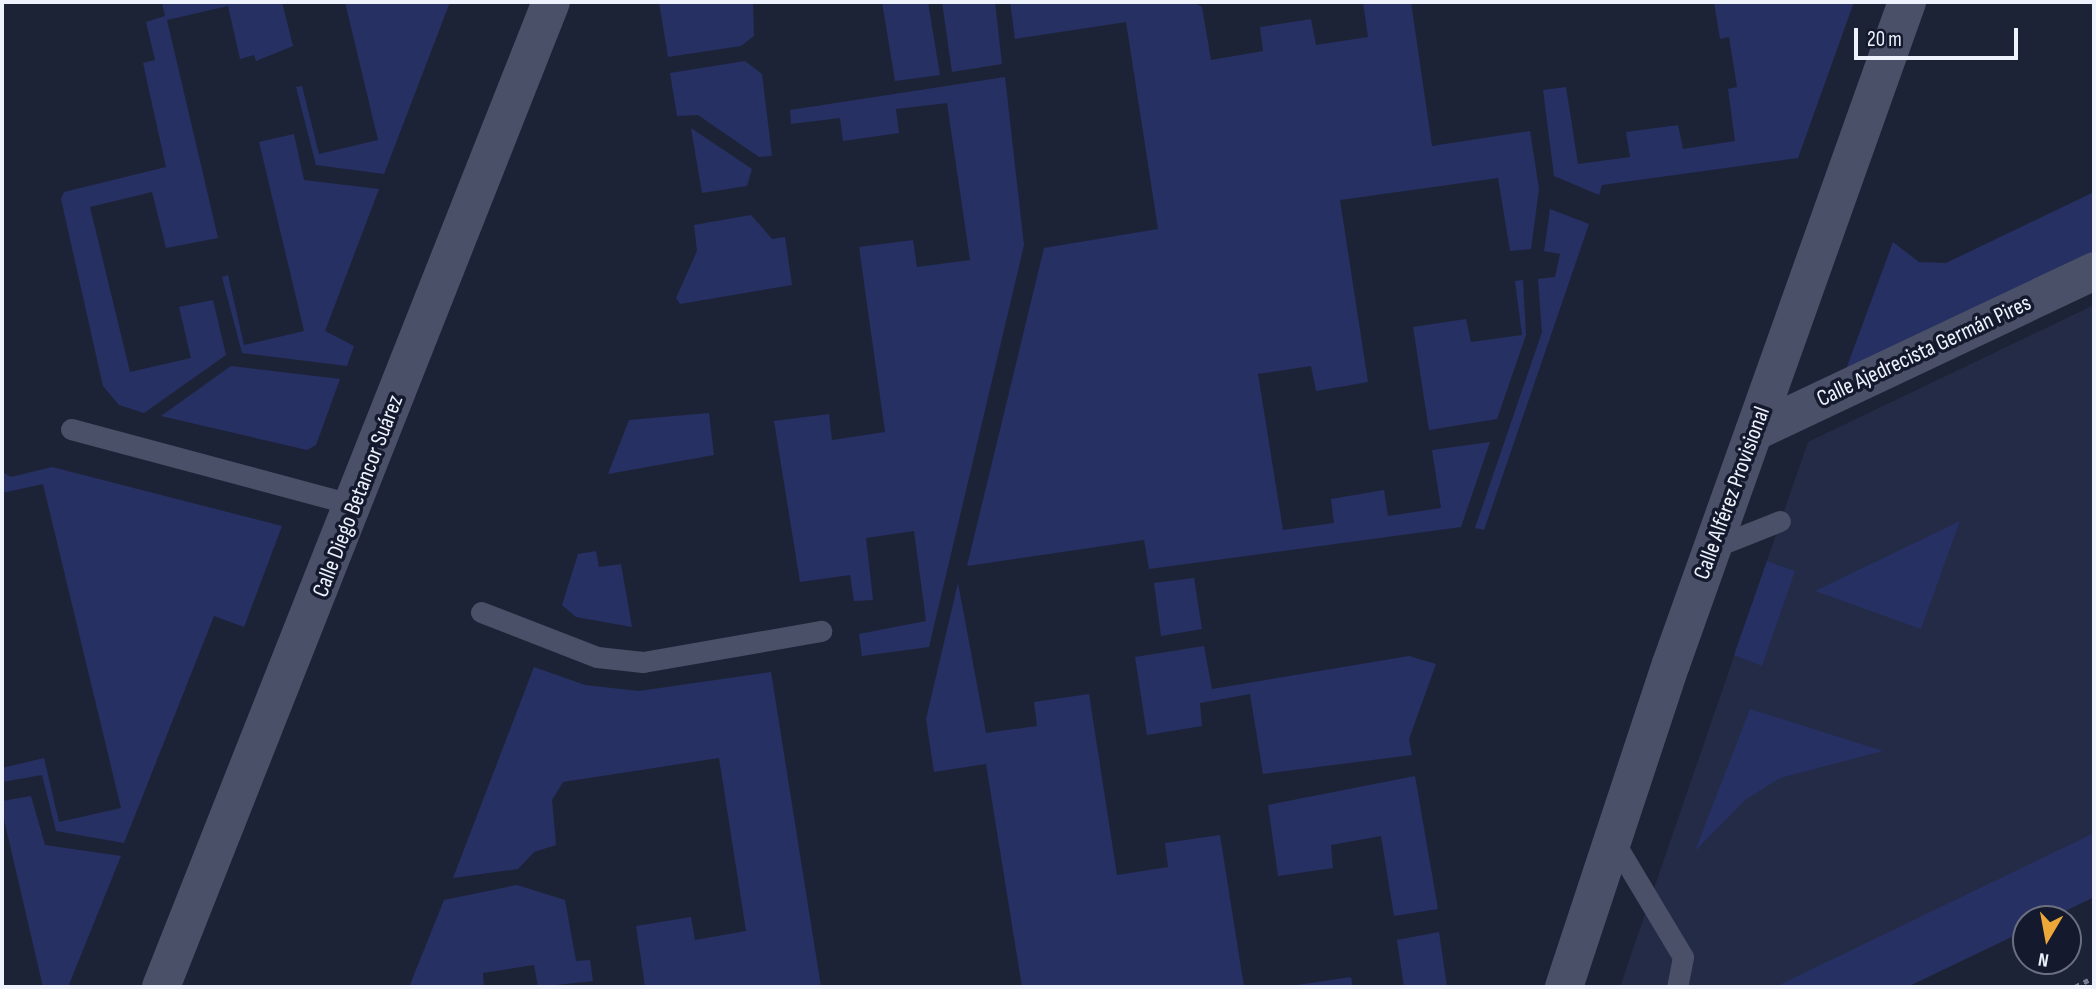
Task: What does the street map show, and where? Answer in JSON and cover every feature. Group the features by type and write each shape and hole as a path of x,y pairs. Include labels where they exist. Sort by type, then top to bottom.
{"street":[{"name":"Calle Diego Betancor Suárez","path":"161,987 355,505 551,2"},
{"name":"Calle Alférez Provisional","path":"1564,987 1712,548 1907,2"},
{"name":"Calle Ajedrecista Germán Pires","path":"1754,432 2094,271"}],"lane":[{"path":"71,429 355,505"},
{"path":"1712,548 1780,522"},
{"path":"481,612 597,657 643,662 821,631"},
{"path":"1613,840 1650,893 1683,957 1677,987"}],"path":[{"path":"2075,987 2094,977"}],"shaded area":[{"path":"162,2 282,2 293,46 256,61 254,55 240,59 228,6 167,20 218,238 166,248 152,192 90,207 130,372 191,358 179,307 213,300 226,355 144,413 119,405 103,386 61,199 64,192 166,167 143,63 155,60 146,22 165,16"},
{"path":"345,2 450,2 384,174 316,165 296,87 302,86 319,154 378,140"},
{"path":"659,2 753,2 754,36 741,46 668,57"},
{"path":"882,2 928,2 940,75 895,81"},
{"path":"942,2 995,2 1002,64 952,72"},
{"path":"1010,2 1193,2 1202,7 1211,60 1263,51 1260,27 1311,19 1316,45 1368,37 1363,2 1411,2 1432,146 1530,131 1539,189 1531,249 1510,251 1498,178 1340,200 1368,382 1316,391 1311,366 1258,374 1283,530 1334,523 1331,499 1384,490 1388,516 1441,508 1432,450 1490,442 1461,527 1149,569 1144,540 967,566 1044,248 1158,229 1126,22 1015,39"},
{"path":"1714,2 1854,2 1798,158 1602,185 1599,195 1554,176 1543,90 1566,87 1578,164 1630,157 1626,132 1678,125 1683,149 1735,141 1728,89 1737,87 1729,37 1720,39"},
{"path":"745,61 762,74 772,156 759,157 698,115 677,116 670,73"},
{"path":"1005,77 1024,245 929,647 862,656 859,634 926,621 914,531 866,538 873,600 854,601 850,575 800,582 774,421 829,414 832,440 885,432 859,247 913,240 917,267 970,260 947,103 896,109 899,133 843,141 840,118 791,124 790,110"},
{"path":"691,128 752,169 747,186 702,193"},
{"path":"294,134 304,180 379,189 325,331 354,346 347,366 242,353 222,277 228,275 244,345 304,331 259,142"},
{"path":"2094,192 2094,253 1845,372 1893,242 1919,262 1946,263"},
{"path":"1550,209 1589,224 1484,530 1475,528 1542,332 1538,279 1555,277 1560,254 1544,251"},
{"path":"751,215 772,239 785,237 792,285 680,304 676,298 697,251 694,225"},
{"path":"1523,280 1526,335 1497,419 1429,430 1413,327 1466,319 1471,342 1522,335 1515,281"},
{"path":"2094,305 2094,897 2078,905 2012,905 2012,937 1907,987 1620,987 1808,442"},
{"path":"231,366 340,379 316,445 307,450 161,416"},
{"path":"709,413 714,455 608,474 629,420"},
{"path":"52,467 282,526 244,627 214,616 124,843 56,831 42,775 2,782 2,768 44,758 59,822 121,808 43,484 2,493 2,472 11,477"},
{"path":"1960,521 1921,629 1815,591"},
{"path":"596,551 599,567 621,564 632,627 576,617 562,605 578,554"},
{"path":"1767,561 1795,571 1762,666 1734,655"},
{"path":"1194,578 1202,629 1161,636 1154,583"},
{"path":"958,583 986,733 1037,726 1034,702 1089,694 1117,875 1168,867 1165,843 1220,835 1244,987 1022,987 986,764 934,772 926,719"},
{"path":"1204,646 1212,689 1409,656 1436,664 1409,739 1412,755 1263,774 1250,694 1200,703 1202,726 1147,735 1135,657"},
{"path":"534,667 585,685 639,691 771,672 821,987 645,987 636,926 691,917 695,940 746,931 719,758 563,782 552,800 556,845 534,852 518,869 453,878"},
{"path":"1750,709 1883,751 1780,778 1745,800 1695,851"},
{"path":"1415,776 1438,909 1394,916 1381,836 1331,845 1333,868 1278,876 1268,805"},
{"path":"31,796 45,845 121,856 68,987 43,987 2,811 2,801"},
{"path":"2094,833 2094,897 2078,905 2012,905 2012,937 1907,987 1775,987"},
{"path":"517,885 565,900 576,961 590,960 593,981 538,987 534,965 483,973 484,987 409,987 444,900"},
{"path":"1439,932 1447,987 1404,987 1397,940"},
{"path":"1351,977 1353,987 1297,987 1297,985"}]}
